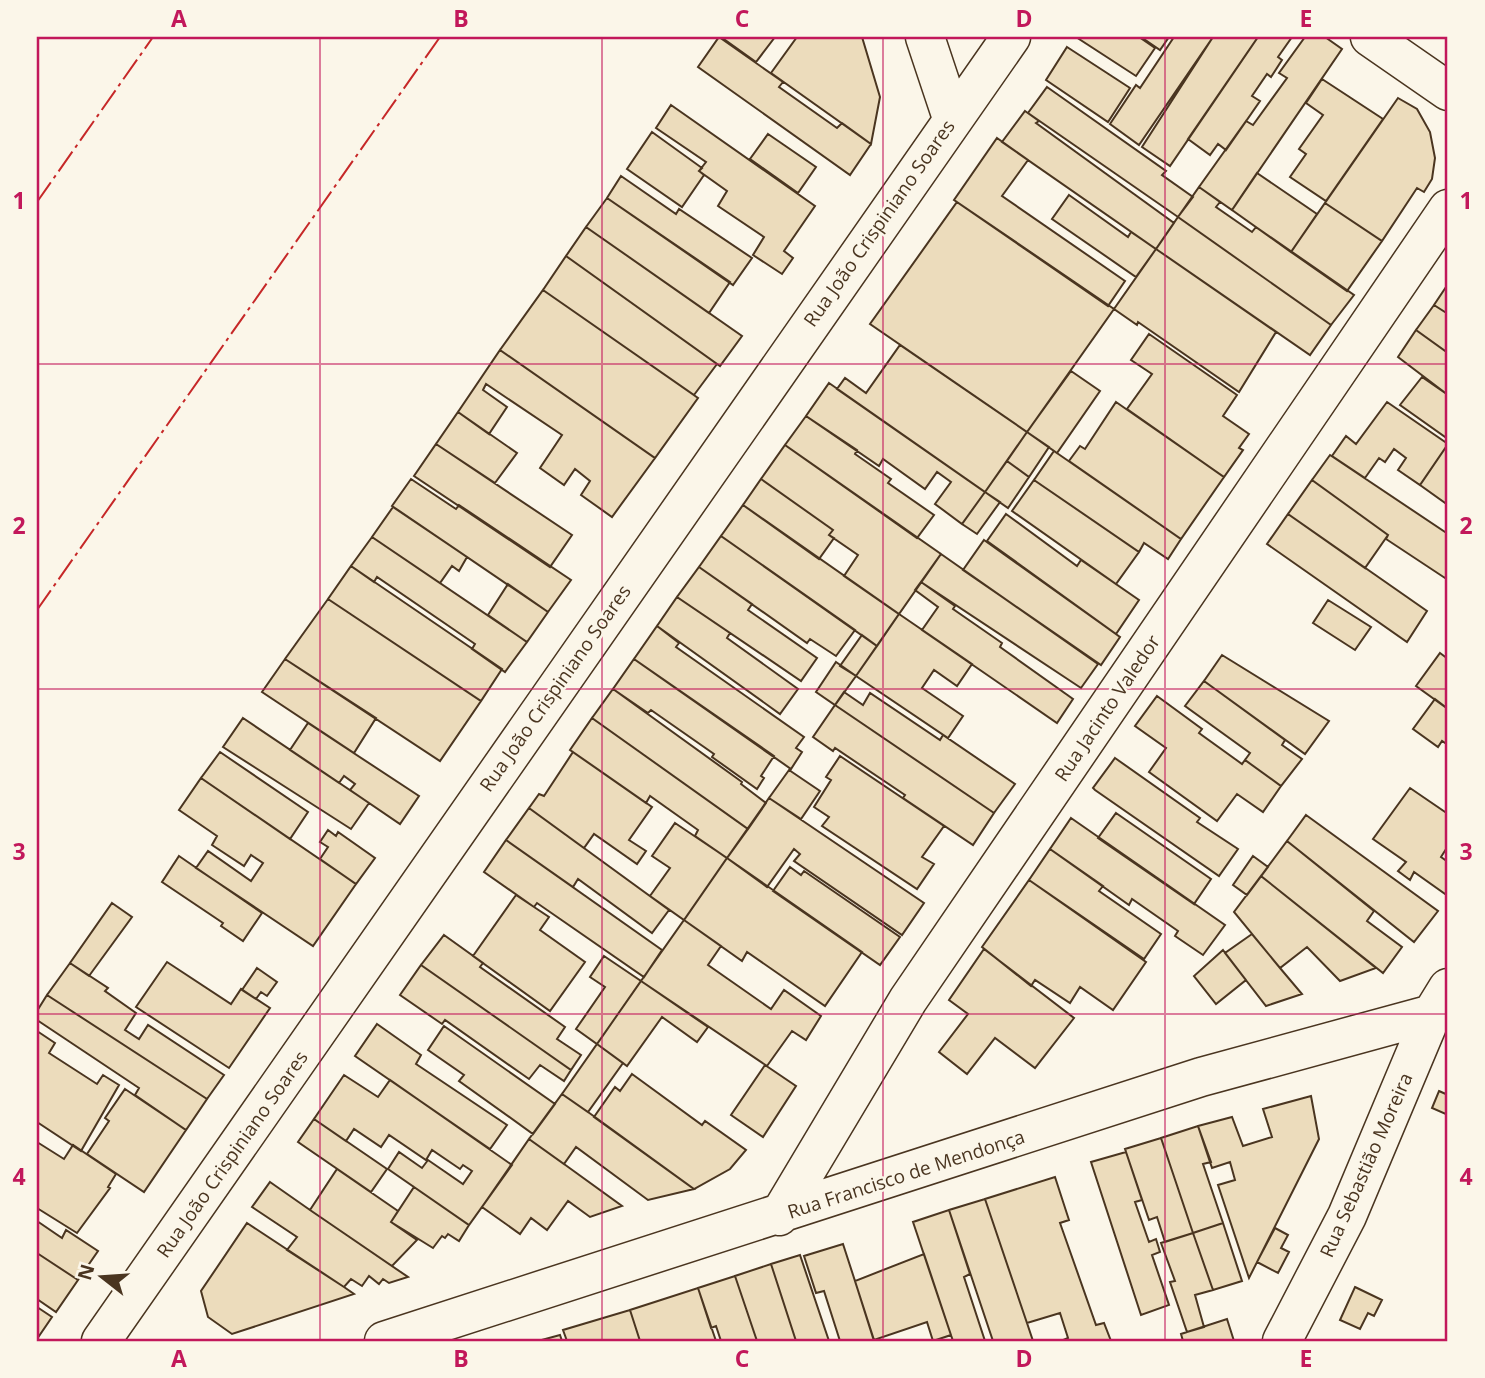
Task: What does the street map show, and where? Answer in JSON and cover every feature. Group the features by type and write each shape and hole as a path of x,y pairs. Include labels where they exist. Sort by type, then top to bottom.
{"street":[{"path":"925,37 952,118"},
{"name":"Rua João Crispiniano Soares","path":"101,1341 1011,37"},
{"path":"1370,37 1448,91"},
{"name":"Rua Jacinto Valedor","path":"779,1216 908,1000 1448,209"},
{"name":"Rua Francisco de Mendonça","path":"384,1341 1440,1001"},
{"name":"Rua Sebastião Moreira","path":"1282,1341 1347,1216 1440,1001"}],"building":[{"path":"719,37 783,82 779,87 837,128 842,123 871,144 850,175 698,67"},
{"path":"721,37 775,37 756,62"},
{"path":"797,37 862,37 880,97 871,144 771,73"},
{"path":"1076,37 1139,37 1155,48 1136,76"},
{"path":"1141,37 1169,37 1160,50"},
{"path":"1174,37 1213,37 1139,145 1110,124 1136,85 1140,88"},
{"path":"1213,37 1258,37 1170,166 1142,147"},
{"path":"1258,37 1292,37 1278,57 1282,60 1271,77 1267,74 1252,96 1260,101 1226,150 1218,144 1210,155 1188,139"},
{"path":"1305,37 1325,37 1342,49 1232,210 1199,187 1246,121 1253,125 1287,78 1279,73"},
{"path":"1067,47 1130,88 1108,122 1046,80"},
{"path":"1322,79 1383,119 1326,201 1290,177 1306,154 1299,149 1323,115 1306,103"},
{"path":"1047,87 1166,171 1162,175 1193,197 1178,217 1028,113"},
{"path":"1398,98 1417,109 1430,132 1435,158 1432,179 1424,192 1417,188 1382,241 1325,203"},
{"path":"671,105 815,206 784,251 793,258 782,274 753,255 764,237 718,206 727,191 699,171 706,162 656,128"},
{"path":"1025,111 1039,121 1036,123 1174,223 1156,249 1002,142"},
{"path":"652,132 702,168 699,171 704,175 682,207 627,169"},
{"path":"768,134 816,167 798,193 750,159"},
{"path":"997,138 1028,160 1002,196 1125,281 1108,306 954,200"},
{"path":"1257,173 1317,214 1291,252 1232,210"},
{"path":"621,176 676,214 679,209 752,258 733,285 607,198"},
{"path":"1199,187 1220,202 1216,207 1252,232 1256,227 1354,295 1331,325 1178,217"},
{"path":"1069,195 1128,237 1131,232 1156,249 1136,277 1052,219"},
{"path":"607,198 730,282 709,313 586,227"},
{"path":"957,202 1114,309 1027,432 870,324"},
{"path":"1325,203 1382,241 1347,291 1291,252"},
{"path":"1178,217 1331,325 1310,355 1156,249"},
{"path":"586,227 742,336 720,366 566,256"},
{"path":"1156,249 1276,332 1239,392 1138,322 1137,325 1114,309"},
{"path":"566,256 717,364 694,395 543,290"},
{"path":"1448,284 1448,314 1434,305"},
{"path":"543,290 698,398 655,458 500,350"},
{"path":"1434,305 1448,314 1448,353 1416,330"},
{"path":"1416,330 1448,353 1448,395 1398,357"},
{"path":"1149,334 1237,395 1223,416 1249,434 1239,448 1243,450 1224,477 1127,409 1152,374 1131,360"},
{"path":"900,345 1027,432 985,492 837,389 845,378 866,393"},
{"path":"500,350 655,458 612,517 581,495 590,481 575,469 564,485 540,468 562,435 486,384 483,390 507,407 489,434 458,412"},
{"path":"1071,371 1100,391 1057,453 1027,432"},
{"path":"1422,377 1448,395 1448,439 1400,405"},
{"path":"829,383 985,492 962,524 935,504 951,482 937,472 925,489 883,459 879,466 806,416"},
{"path":"1116,402 1224,477 1181,539 1069,461 1080,446 1085,449"},
{"path":"1387,402 1448,444 1420,485 1398,470 1406,458 1394,449 1385,462 1379,458 1365,478 1332,456 1346,436 1356,444"},
{"path":"458,412 517,453 495,483 436,444"},
{"path":"806,416 857,450 855,454 891,479 888,483 934,515 917,538 785,445"},
{"path":"1027,432 1049,447 1029,477 1007,461"},
{"path":"436,444 572,535 550,567 414,476"},
{"path":"1448,444 1448,505 1420,485"},
{"path":"785,445 941,554 899,614 844,576 858,555 829,535 833,530 761,479"},
{"path":"1054,451 1181,539 1168,559 1144,543 1139,552 1034,480"},
{"path":"1330,455 1448,534 1448,574 1445,578 1386,539 1388,535 1312,480"},
{"path":"1007,461 1029,477 1008,508 985,492"},
{"path":"411,479 456,509 459,505 571,580 548,612 392,506"},
{"path":"761,479 833,530 829,535 834,538 819,559 743,505"},
{"path":"1034,480 1139,552 1116,584 1012,511"},
{"path":"1312,480 1388,535 1365,568 1288,514"},
{"path":"985,492 1000,502 977,534 962,524"},
{"path":"743,505 899,614 877,646 721,536"},
{"path":"393,507 467,557 459,571 452,566 440,583 372,537"},
{"path":"1006,514 1077,566 1081,560 1139,600 1116,634 987,541"},
{"path":"1288,514 1427,611 1407,642 1267,544"},
{"path":"721,536 855,630 836,656 810,639 807,643 699,567"},
{"path":"372,537 527,642 505,672 472,649 475,644 377,577 374,582 351,566"},
{"path":"984,540 1120,637 1101,665 963,570"},
{"path":"941,554 1098,664 1081,688 921,582"},
{"path":"351,566 502,669 481,701 328,599"},
{"path":"699,567 752,604 748,610 817,658 801,681 677,597"},
{"path":"921,582 955,606 953,609 1002,643 1000,647 1073,699 1057,723 922,630 938,607 915,590"},
{"path":"508,584 548,612 527,642 488,615"},
{"path":"677,597 730,633 727,638 798,689 780,714 657,626"},
{"path":"328,599 481,701 440,761 285,659"},
{"path":"1328,600 1371,627 1355,650 1313,623"},
{"path":"899,614 972,664 957,686 934,670 922,688 963,716 948,738 856,676"},
{"path":"657,626 679,643 676,647 804,737 796,748 802,752 791,769 634,659"},
{"path":"862,635 877,646 856,676 840,666"},
{"path":"1440,653 1448,659 1448,709 1416,686"},
{"path":"1222,655 1329,721 1305,754 1204,681"},
{"path":"285,659 376,718 354,753 262,692"},
{"path":"634,659 774,756 761,776 764,778 757,789 712,757 714,754 651,710 648,713 613,689"},
{"path":"836,662 856,676 835,705 816,692"},
{"path":"1204,681 1285,740 1282,745 1302,759 1281,786 1245,760 1250,753 1185,706"},
{"path":"613,689 742,782 741,784 766,803 748,829 592,718"},
{"path":"844,692 863,705 870,693 940,740 943,735 1015,784 994,813 835,705"},
{"path":"1157,696 1202,729 1199,733 1242,764 1245,760 1281,786 1263,812 1237,794 1217,821 1149,772 1166,748 1135,726"},
{"path":"1435,699 1448,709 1448,745 1442,741 1438,747 1413,729"},
{"path":"835,705 994,813 973,845 903,798 905,795 835,748 833,751 813,737"},
{"path":"243,718 369,803 351,829 223,747"},
{"path":"592,718 748,829 727,858 695,836 698,830 650,796 646,803 570,750"},
{"path":"308,723 419,796 400,824 350,790 355,784 344,776 339,783 290,750"},
{"path":"220,752 308,812 290,839 201,778"},
{"path":"573,752 652,807 629,840 646,851 637,864 594,834 584,848 529,808 539,794 544,796"},
{"path":"840,756 944,826 922,857 934,864 917,889 822,826 829,817 814,807 831,780 826,777"},
{"path":"1115,758 1200,818 1197,822 1238,849 1219,876 1093,788"},
{"path":"789,770 820,791 801,819 769,798"},
{"path":"201,778 356,884 313,946 196,868 208,851 251,881 263,863 251,855 244,866 212,845 217,836 179,810"},
{"path":"1410,788 1448,814 1448,846 1441,857 1448,862 1448,896 1414,872 1410,880 1398,871 1406,862 1373,839"},
{"path":"769,798 924,903 902,935 794,861 800,854 794,849 767,887 727,858"},
{"path":"529,808 669,910 652,933 578,879 573,887 506,840"},
{"path":"1116,813 1211,879 1194,904 1098,838"},
{"path":"1306,815 1438,911 1414,942 1287,841"},
{"path":"1071,818 1225,925 1203,955 1175,936 1178,931 1132,899 1129,905 1050,849"},
{"path":"675,823 727,858 684,920 650,896 670,868 652,856"},
{"path":"328,830 336,836 338,832 375,858 356,884 320,859 328,847 320,842"},
{"path":"506,840 662,950 644,977 537,903 534,907 484,872"},
{"path":"1287,841 1374,911 1367,921 1402,947 1383,973 1261,876"},
{"path":"1050,849 1103,886 1099,891 1161,934 1144,959 1029,880"},
{"path":"179,856 262,913 243,941 221,926 223,923 162,882"},
{"path":"1253,856 1268,867 1247,895 1233,885"},
{"path":"727,858 862,952 825,1006 747,952 742,961 684,920"},
{"path":"790,867 801,875 804,871 900,937 880,965 773,891"},
{"path":"1261,876 1376,968 1340,981 1307,947 1280,968 1234,912"},
{"path":"1029,880 1146,962 1113,1010 1080,987 1070,1003 1035,980 1031,986 982,947"},
{"path":"516,895 549,917 540,930 585,962 550,1011 473,956"},
{"path":"112,903 132,917 89,976 70,963"},
{"path":"684,920 721,946 708,965 771,1009 784,990 821,1016 806,1040 792,1031 767,1066 641,981"},
{"path":"1252,934 1302,994 1266,1006 1225,953"},
{"path":"444,935 483,963 480,967 565,1027 557,1039 581,1055 571,1070 421,965"},
{"path":"984,949 1074,1018 1035,1068 995,1038 967,1074 939,1052 968,1014 949,1000"},
{"path":"1223,950 1246,980 1216,1004 1194,976"},
{"path":"604,956 641,981 597,1044 576,1029 605,987 590,977"},
{"path":"167,962 231,1004 241,989 270,1008 229,1068 136,1007"},
{"path":"70,963 108,988 105,991 136,1013 125,1030 139,1039 148,1025 224,1075 207,1099 47,995"},
{"path":"421,965 571,1070 564,1081 540,1065 529,1079 445,1020 442,1024 400,995"},
{"path":"257,968 277,982 267,996 261,992 256,999 242,990"},
{"path":"641,981 708,1027 697,1042 662,1017 627,1066 597,1044"},
{"path":"47,995 207,1099 186,1130 135,1095 139,1088 37,1020 37,1011"},
{"path":"377,1024 421,1055 416,1064 507,1125 490,1149 355,1056"},
{"path":"444,1026 555,1104 533,1134 459,1081 464,1075 428,1050"},
{"path":"37,1031 55,1043 49,1053 97,1084 103,1075 119,1085 81,1151 37,1122"},
{"path":"597,1044 623,1063 588,1112 562,1094"},
{"path":"765,1065 796,1086 763,1137 731,1115"},
{"path":"632,1074 702,1125 705,1121 746,1150 730,1169 694,1189 594,1117 615,1087 620,1091"},
{"path":"344,1075 378,1097 390,1080 512,1165 469,1225 388,1169 399,1152 422,1168 428,1160 463,1184 472,1171 463,1165 460,1169 432,1150 426,1160 389,1135 381,1147 354,1129 346,1141 314,1119"},
{"path":"125,1089 186,1130 144,1192 87,1154 109,1121 105,1118"},
{"path":"1439,1091 1448,1095 1448,1115 1432,1108"},
{"path":"562,1094 694,1189 648,1200 576,1147 564,1164 529,1139"},
{"path":"1311,1096 1319,1139 1249,1278 1218,1185 1235,1180 1230,1162 1212,1168 1198,1126 1232,1117 1243,1146 1272,1137 1263,1109"},
{"path":"314,1119 387,1169 371,1192 298,1142"},
{"path":"1198,1126 1211,1162 1203,1164 1223,1223 1193,1233 1161,1138"},
{"path":"1161,1138 1193,1233 1165,1242 1157,1217 1149,1220 1125,1149"},
{"path":"529,1139 622,1206 590,1217 568,1201 547,1230 531,1218 520,1234 482,1207"},
{"path":"37,1142 64,1159 73,1145 116,1174 108,1187 110,1188 77,1233 37,1208"},
{"path":"1126,1152 1142,1200 1135,1202 1149,1242 1156,1239 1160,1252 1152,1255 1169,1305 1141,1315 1091,1162"},
{"path":"337,1169 398,1211 391,1222 417,1240 392,1266 310,1210"},
{"path":"1055,1177 1069,1220 1060,1223 1096,1325 1104,1323 1111,1341 1061,1341 1068,1338 1060,1313 1027,1323 985,1199"},
{"path":"270,1182 408,1277 389,1283 383,1279 379,1284 369,1276 362,1286 351,1279 344,1287 287,1250 297,1237 252,1207"},
{"path":"414,1187 469,1225 459,1241 448,1234 445,1238 442,1236 433,1248 391,1222"},
{"path":"985,1199 1033,1341 993,1341 949,1210"},
{"path":"949,1210 970,1274 964,1277 985,1341 953,1341 913,1222"},
{"path":"37,1221 62,1238 66,1230 98,1251 78,1280 37,1253"},
{"path":"247,1223 354,1294 232,1334 208,1317 201,1291"},
{"path":"1223,1223 1242,1281 1213,1290 1193,1233"},
{"path":"1275,1228 1288,1235 1281,1248 1289,1252 1278,1273 1257,1262"},
{"path":"1193,1233 1213,1290 1195,1295 1204,1327 1187,1332 1170,1282 1175,1281 1161,1243"},
{"path":"843,1244 874,1341 840,1341 824,1291 816,1293 804,1256"},
{"path":"37,1253 78,1280 56,1312 37,1299"},
{"path":"924,1254 951,1335 933,1341 927,1322 874,1340 855,1281"},
{"path":"800,1255 829,1341 796,1341 771,1264"},
{"path":"771,1264 796,1341 757,1341 735,1276"},
{"path":"735,1276 757,1341 721,1341 716,1326 711,1328 698,1288"},
{"path":"1355,1287 1382,1300 1374,1316 1368,1313 1360,1329 1340,1320"},
{"path":"698,1288 716,1341 640,1341 630,1310"},
{"path":"37,1307 52,1317 37,1339"},
{"path":"630,1310 640,1341 567,1341 563,1330"},
{"path":"1227,1319 1234,1341 1183,1341 1181,1334"},
{"path":"560,1335 562,1341 538,1341"}],"power":[{"path":"37,202 153,37"},
{"path":"37,610 440,37"}]}
